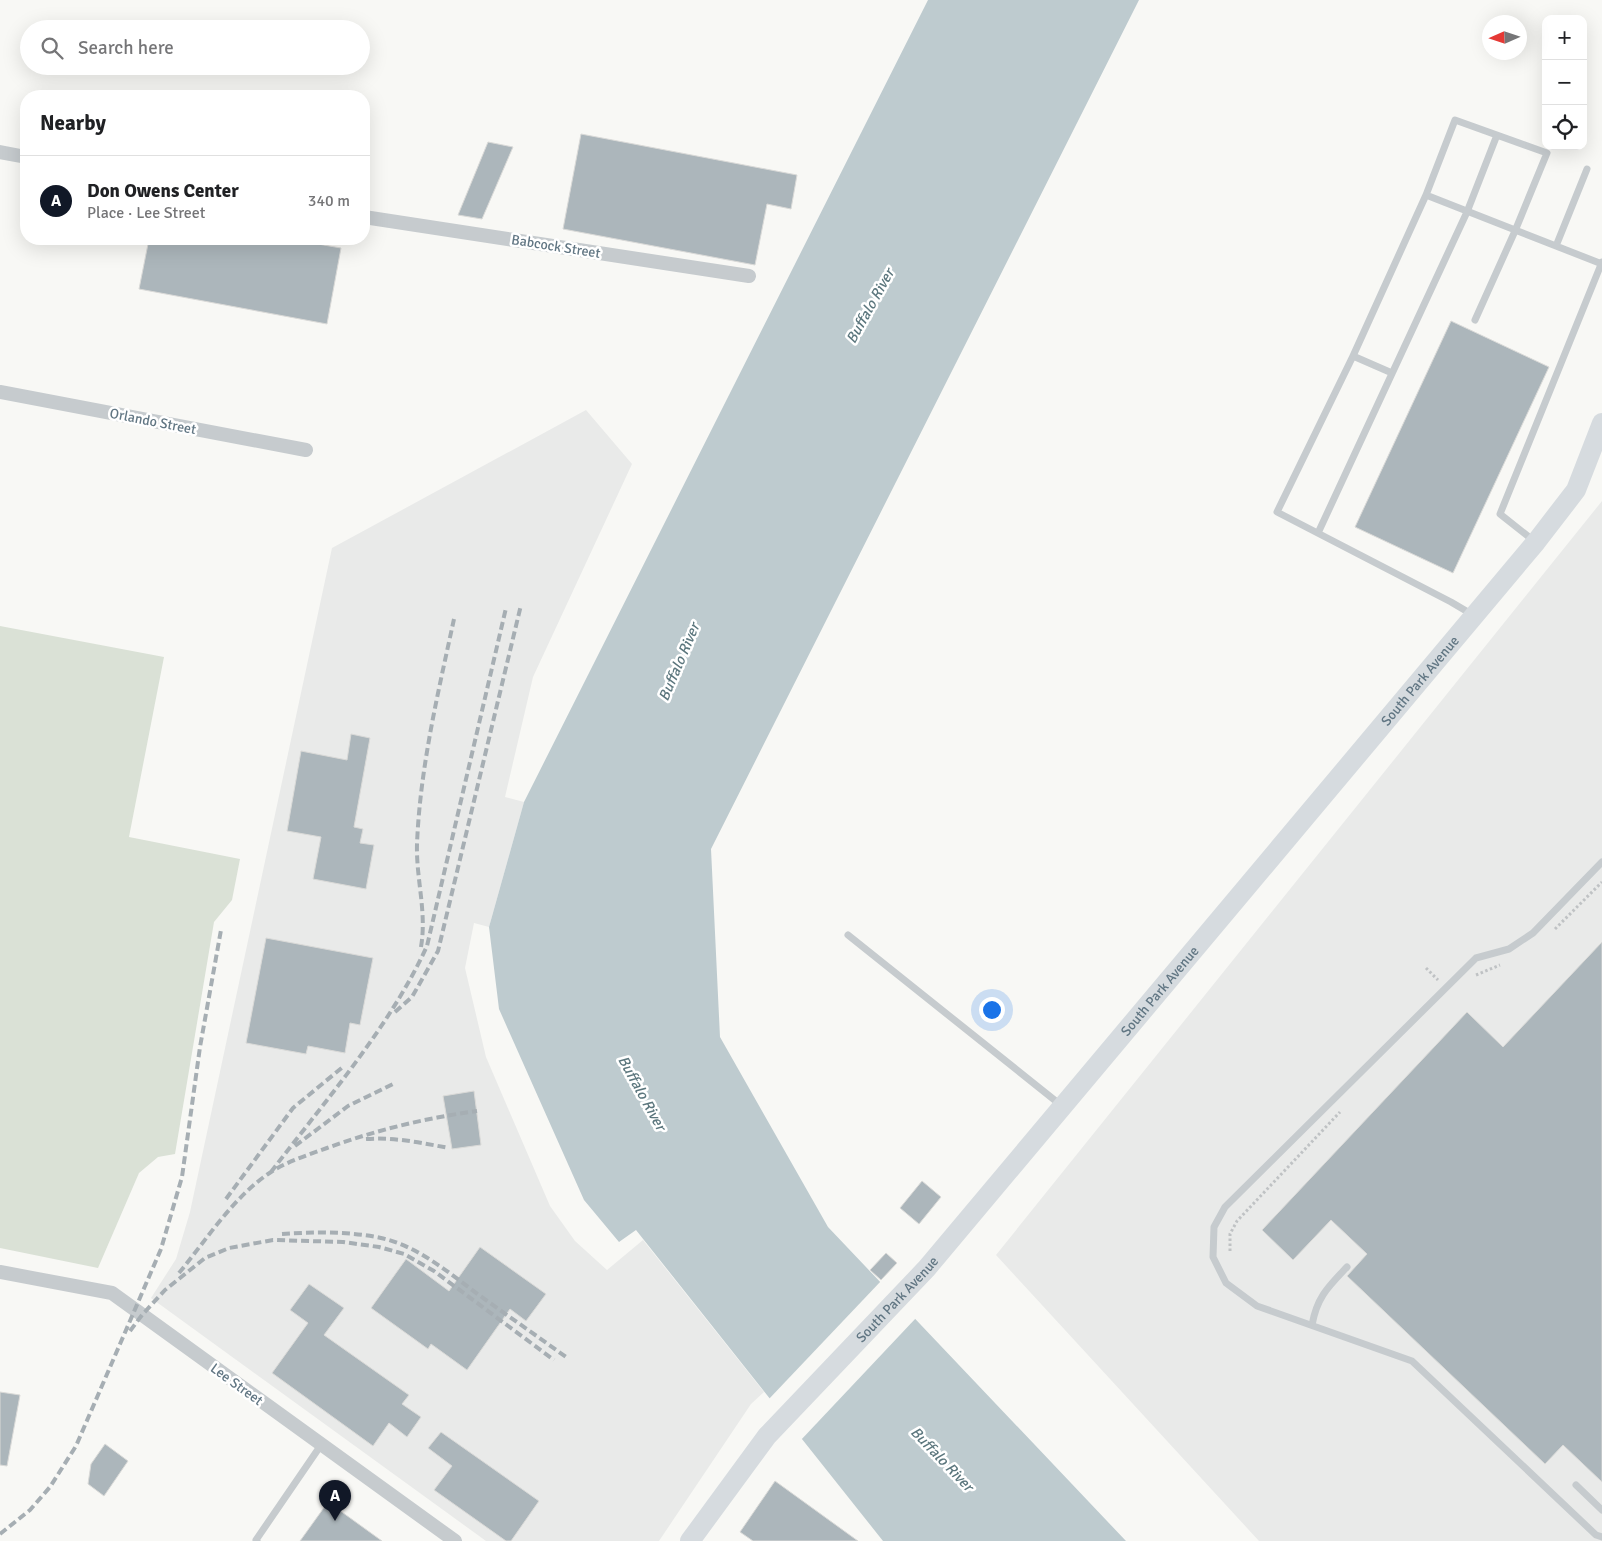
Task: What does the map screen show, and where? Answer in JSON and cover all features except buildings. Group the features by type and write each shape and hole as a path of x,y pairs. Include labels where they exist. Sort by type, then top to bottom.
{"street":[{"path":"0,152 20,156"},
{"name":"Babcock Street","path":"370,218 749,276"},
{"name":"Orlando Street","path":"0,392 306,450"},
{"name":"South Park Avenue","path":"690,1541 768,1436 927,1268 1536,542 1573,495 1602,423"},
{"name":"Lee Street","path":"0,1272 112,1293 321,1446 455,1541"}],"lane":[{"path":"1473,616 1451,602 1277,512 1353,356 1426,194 1455,120 1546,153 1515,231 1475,320"},
{"path":"1318,534 1467,212 1497,135"},
{"path":"1556,246 1587,169"},
{"path":"1426,194 1467,212 1602,264 1500,514 1536,542"},
{"path":"1353,356 1392,373"},
{"path":"1602,862 1533,933 1509,949 1476,958 1225,1207 1214,1227 1212,1258 1226,1283 1257,1306 1412,1361 1596,1535 1602,1537"},
{"path":"848,935 1062,1106"},
{"path":"1312,1325 1314,1310 1322,1294 1347,1267"},
{"path":"257,1541 321,1446"},
{"path":"1576,1485 1602,1510"}],"path":[{"path":"1553,930 1602,882"},
{"path":"1471,977 1501,964"},
{"path":"1230,1251 1230,1234 1238,1221 1344,1107"}],"shaded area":[{"path":"586,410 632,464 533,677 505,797 524,802 489,927 474,923 465,968 486,1057 550,1206 575,1241 607,1270 643,1240 764,1392 751,1404 659,1541 486,1541 151,1298 176,1259 190,1212 332,548"},
{"path":"1602,501 1602,1541 1259,1541 996,1255"},
{"path":"0,626 164,657 129,837 240,859 232,900 214,922 175,1154 158,1157 139,1173 98,1268 0,1248"}],"water":[{"name":"Buffalo River","path":"928,0 1139,0 711,849 720,1037 828,1227 1126,1541 883,1541 636,1230 619,1242 584,1200 499,1009 489,927 524,802"}],"pier":[{"path":"881,1281 916,1318 800,1441 768,1400"}],"railway":[{"path":"395,1012 412,997 438,951 521,605"},
{"path":"271,1172 376,1034 395,1006 427,946 506,608"},
{"path":"421,947 423,921 417,857 419,816 426,759 454,619"},
{"path":"0,1534 30,1510 50,1487 76,1446 161,1249 182,1177 200,1047 221,930"},
{"path":"226,1199 293,1108 344,1066"},
{"path":"295,1146 348,1106 395,1083"},
{"path":"179,1273 245,1193 278,1168 313,1153 383,1130 439,1117 477,1111"},
{"path":"366,1139 419,1142 449,1148"},
{"path":"282,1234 356,1234 381,1238 408,1247 445,1269 566,1357"},
{"path":"130,1331 165,1290 205,1258 229,1248 273,1240 343,1242 379,1247 404,1254 434,1271 554,1360"}],"place":[{"name":"Don Owens Center","path":"335,1521"}]}
